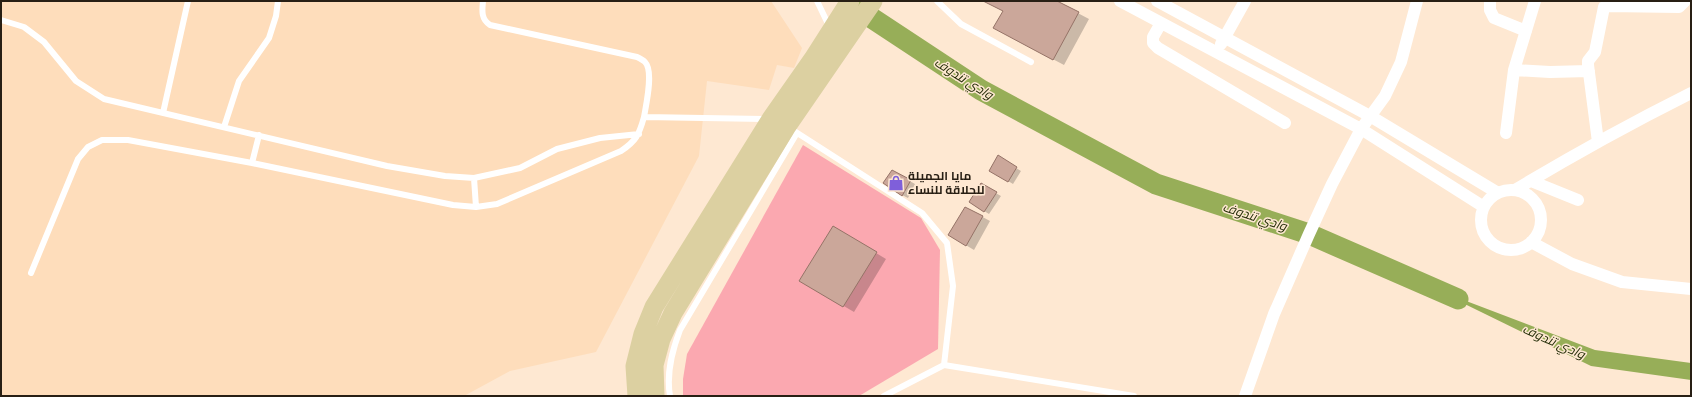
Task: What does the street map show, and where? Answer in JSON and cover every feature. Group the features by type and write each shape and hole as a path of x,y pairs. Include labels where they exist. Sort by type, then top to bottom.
{"main road":[{"path":"655,396 654,365 661,339 673,313 783,125 831,31 850,1"},
{"path":"637,396 636,366 643,334 654,307 873,1"}],"street":[{"path":"1120,1 1361,129 1484,207"},
{"path":"1158,1 1370,116 1498,193"},
{"path":"1217,52 1245,1"},
{"path":"1245,396 1274,314 1301,250 1332,184 1361,129 1385,96 1401,62 1417,1"},
{"path":"1490,1 1490,10 1494,18 1526,31"},
{"path":"1506,134 1514,70 1535,1"},
{"path":"1598,142 1588,61 1595,52 1604,7 1678,7 1684,1"},
{"path":"1161,23 1153,37 1153,43 1158,48 1285,123"},
{"path":"1514,70 1550,72 1589,71"},
{"path":"1515,190 1525,193 1533,199 1540,212 1541,226 1537,235 1531,242 1522,248 1512,250 1493,244 1486,236 1482,227 1482,217 1484,207 1488,201 1498,193 1515,190 1598,142 1691,93"},
{"path":"1531,181 1578,200"},
{"path":"1531,242 1572,264 1622,282 1691,289"}],"lane":[{"path":"163,113 188,1"},
{"path":"224,127 239,81 269,38 276,16 278,1"},
{"path":"31,273 78,159 88,147 102,140 128,140 252,163 453,205 476,207 497,204 621,152 633,143 639,134 644,118 649,80 649,71 645,62 637,57 490,25 484,22 482,16 483,1"},
{"path":"817,1 831,31"},
{"path":"937,1 961,24 1031,62"},
{"path":"1,20 24,28 44,42 76,81 104,99 387,166 445,176 474,178 520,168 557,149 600,138 639,134"},
{"path":"644,118 783,125 922,213 947,243 953,286 944,365"},
{"path":"670,396 668,386 671,354 680,330 783,125"},
{"path":"252,163 259,136"},
{"path":"474,178 476,207"},
{"path":"884,396 944,365 1134,396"}],"shaded area":[{"path":"1,1 771,1 802,48 794,68 777,65 769,90 707,81 699,156 596,352 510,371 464,396 1,396"},
{"path":"803,145 921,218 940,250 938,349 859,396 683,396 683,379 687,354"}],"water":[{"path":"1432,288 1595,350 1691,363 1691,380 1591,366"}],"building":[{"path":"983,1 1057,1 1079,12 1053,60 993,28 1003,11"},
{"path":"998,155 1017,167 1008,182 989,171"},
{"path":"892,170 911,180 902,196 883,183"},
{"path":"981,183 997,192 984,212 969,202"},
{"path":"965,207 983,216 966,246 948,235"},
{"path":"833,226 877,252 843,307 799,281"}],"waterway":[{"name":"وادي تندوف","path":"849,3 981,90 1156,184 1309,234 1458,299"}],"place":[{"name":"مايا الجميلة للحلاقة للنساء","path":"896,183"}]}
